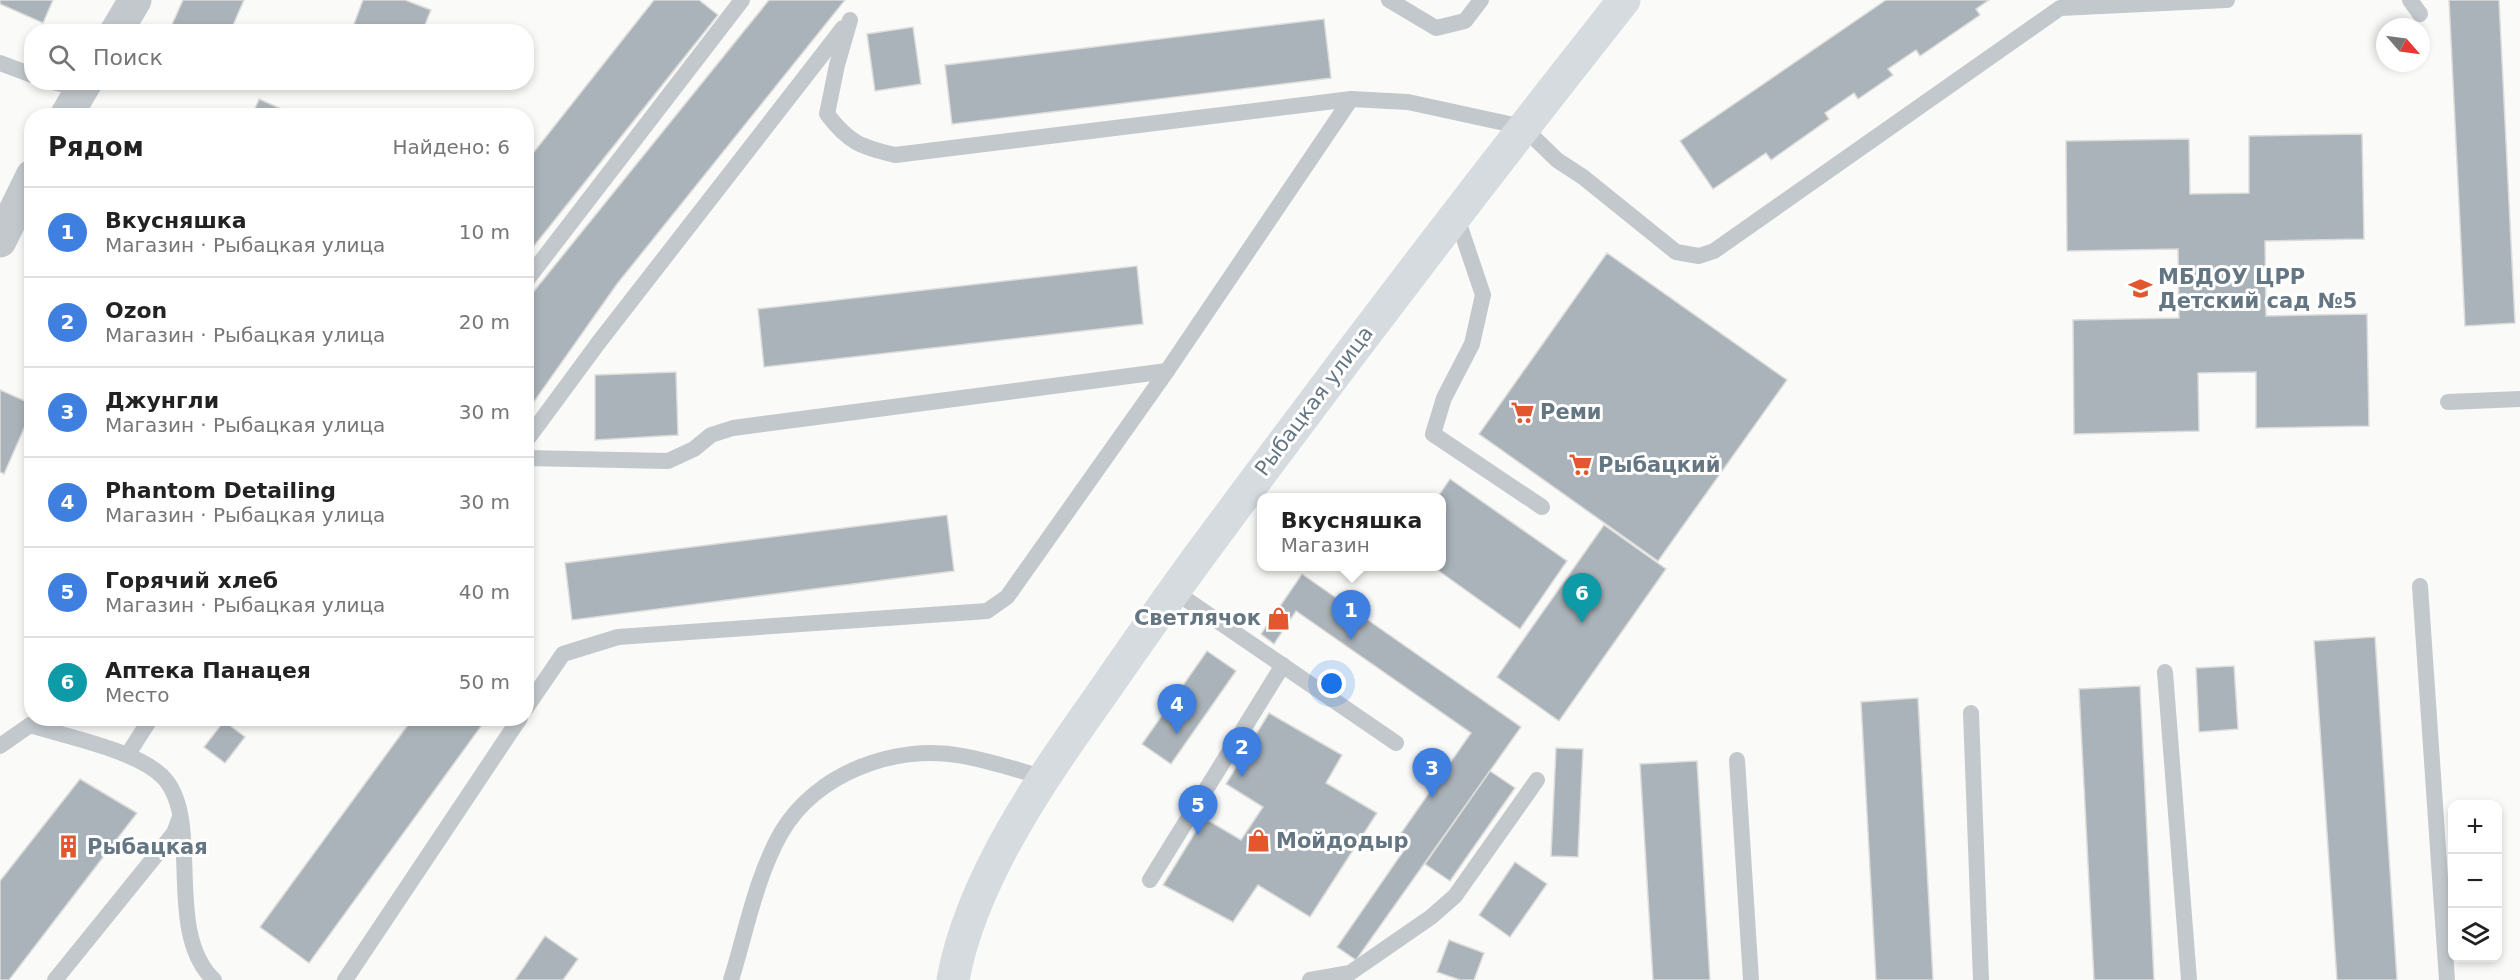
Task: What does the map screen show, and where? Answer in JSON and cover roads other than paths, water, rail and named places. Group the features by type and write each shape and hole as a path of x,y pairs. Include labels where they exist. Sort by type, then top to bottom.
{"main road":[{"name":"Рыбацкая улица","path":"953,980 958,952 993,868 1043,777 1174,591 1455,214 1624,0"}],"street":[{"path":"121,24 135,0"},
{"path":"0,241 24,192"}],"lane":[{"path":"534,271 742,0"},
{"path":"1389,0 1436,28 1465,21 1481,0"},
{"path":"534,430 599,342 850,20 837,65 828,114 843,135 868,149 895,155 1352,99 1408,102 1523,127 1557,160 1583,177 1676,252 1698,256 1714,251 2060,8 2227,0"},
{"path":"2410,0 2420,14"},
{"path":"0,63 24,72"},
{"path":"534,696 563,654 618,637 987,611 1007,597 1025,576 1352,99"},
{"path":"1455,214 1484,295 1472,344 1444,398 1433,434 1542,507"},
{"path":"534,458 668,460 694,448 711,435 734,428 1167,371"},
{"path":"2448,402 2520,399"},
{"path":"2420,586 2447,980"},
{"path":"1174,591 1396,743"},
{"path":"1150,880 1283,665"},
{"path":"2165,672 2189,980"},
{"path":"1971,713 1981,980"},
{"path":"0,746 29,726"},
{"path":"47,726 128,754 162,776 176,795 180,817 186,909 196,956 211,979"},
{"path":"128,754 146,726"},
{"path":"345,980 515,726"},
{"path":"730,980 766,867 781,833 798,810 824,786 848,771 872,762 921,754 962,755 1043,777"},
{"path":"1737,760 1751,980"},
{"path":"1310,980 1350,973 1431,917 1455,896 1538,780"},
{"path":"55,980 174,833 180,817"}],"place":[{"name":"МБДОУ ЦРР Детский сад №5","path":"2140,289"},
{"name":"Реми","path":"1522,412"},
{"name":"Рыбацкий","path":"1580,465"},
{"name":"Светлячок","path":"1279,618"},
{"name":"Аптека Панацея","path":"1582,623"},
{"name":"Вкусняшка","path":"1351,640"},
{"name":"Phantom Detailing","path":"1177,734"},
{"name":"Ozon","path":"1242,777"},
{"name":"Джунгли","path":"1432,798"},
{"name":"Горячий хлеб","path":"1198,835"},
{"name":"Мойдодыр","path":"1258,841"},
{"name":"Рыбацкая","path":"69,847"}]}
